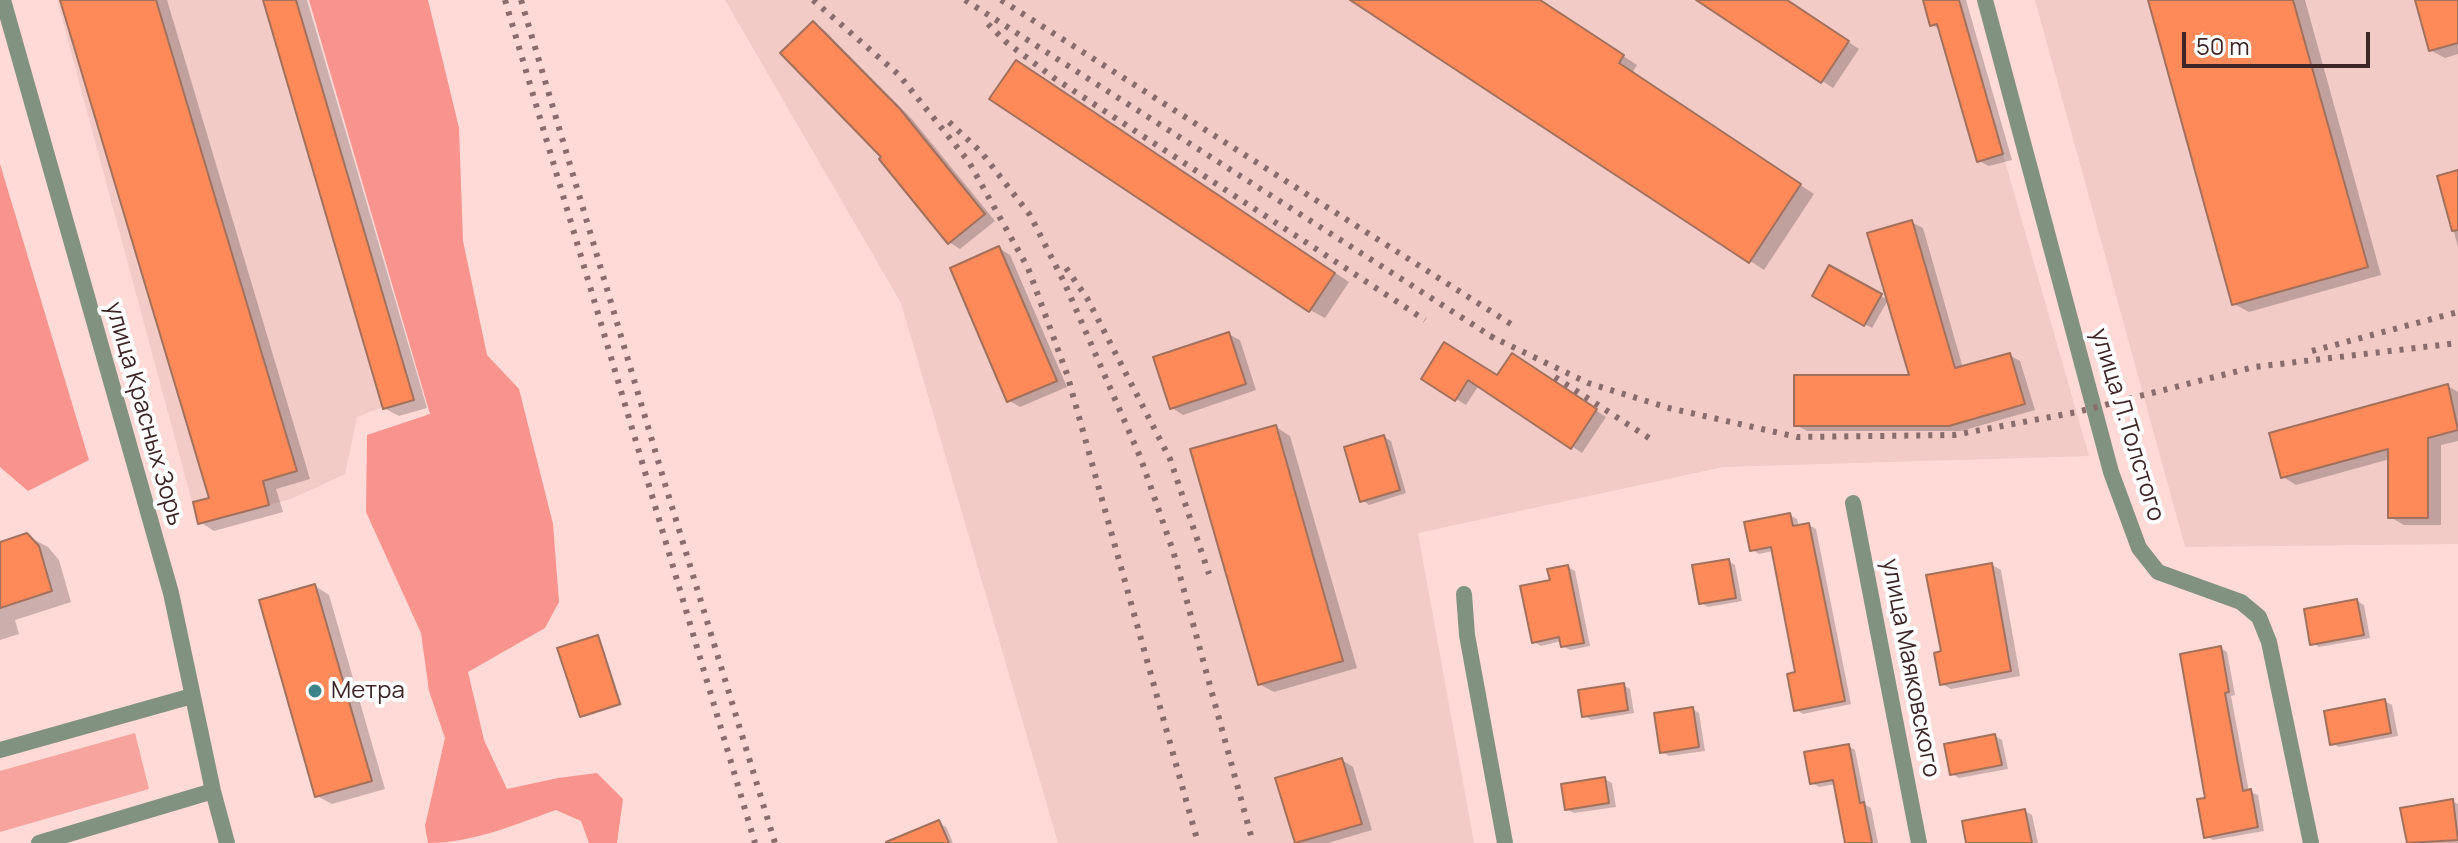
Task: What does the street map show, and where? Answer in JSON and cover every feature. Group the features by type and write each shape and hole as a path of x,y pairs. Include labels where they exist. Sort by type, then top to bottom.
{"street":[{"name":"улица Красных Зорь","path":"3,0 171,593 227,843"},
{"name":"улица Л.Толстого","path":"1985,0 2111,472 2139,548 2158,572 2241,602 2259,617 2269,642 2311,843"},
{"name":"улица Маяковского","path":"1853,503 1919,843"},
{"path":"1464,594 1467,635 1505,843"},
{"path":"0,750 192,696"},
{"path":"39,843 213,791"}],"shaded area":[{"path":"57,0 291,0 413,395 357,417 345,474 291,499 198,524"},
{"path":"309,0 428,0 459,128 463,241 487,355 519,389 553,524 559,602 545,628 468,672 484,740 507,789 597,773 623,799 617,843 589,843 581,821 556,810 477,837 428,843 425,826 445,738 429,691 421,633 366,512 367,435 430,414"},
{"path":"725,0 1959,0 2089,456 1723,467 1418,533 1474,843 1058,843 901,303"},
{"path":"2035,0 2458,0 2458,544 2185,547"},
{"path":"0,164 89,460 28,491 0,467"},
{"path":"135,733 149,789 0,832 0,771"}],"building":[{"path":"60,0 156,0 297,471 263,481 269,505 198,524 193,502 209,498"},
{"path":"263,0 296,0 414,400 383,409"},
{"path":"1350,0 1540,0 1624,55 1619,63 1801,184 1749,263"},
{"path":"1696,0 1787,0 1849,41 1821,83"},
{"path":"1923,0 1959,0 2003,154 1977,162 1937,24 1930,26"},
{"path":"2148,0 2293,0 2368,267 2232,305"},
{"path":"2415,0 2458,0 2458,43 2429,51"},
{"path":"813,21 900,109 985,214 948,244 879,159 881,157 780,53"},
{"path":"1016,60 1335,273 1309,312 989,99"},
{"path":"2458,170 2458,230 2452,231 2437,176"},
{"path":"1912,220 1955,368 2010,353 2025,404 1949,426 1794,426 1794,375 1909,375 1867,233"},
{"path":"999,246 1057,381 1007,402 950,268"},
{"path":"1829,265 1882,294 1864,326 1812,296"},
{"path":"1229,332 1246,384 1170,409 1153,357"},
{"path":"1444,342 1497,375 1512,353 1597,409 1571,449 1468,380 1455,401 1421,379"},
{"path":"2448,384 2458,430 2428,438 2428,518 2388,518 2388,449 2281,478 2269,433"},
{"path":"1276,425 1343,661 1258,685 1190,449"},
{"path":"1384,435 1400,490 1360,502 1344,447"},
{"path":"1790,513 1793,526 1809,523 1845,701 1794,711 1787,674 1795,672 1771,547 1750,551 1744,522"},
{"path":"27,533 39,546 52,591 0,608 0,542"},
{"path":"1729,559 1736,598 1699,604 1692,565"},
{"path":"1992,563 2011,671 1940,685 1934,653 1941,651 1926,575"},
{"path":"1568,565 1584,643 1561,647 1559,637 1532,643 1520,586 1550,580 1547,569"},
{"name":"Метра","path":"315,584 372,781 315,797 259,600"},
{"path":"2357,599 2364,635 2310,645 2304,609"},
{"path":"598,635 620,704 580,717 557,648"},
{"path":"2221,646 2229,692 2225,693 2243,791 2251,789 2258,827 2204,838 2197,799 2205,798 2180,654"},
{"path":"1624,683 1628,710 1582,717 1578,690"},
{"path":"2385,699 2391,733 2330,745 2324,711"},
{"path":"1693,707 1699,747 1660,753 1654,713"},
{"path":"1995,734 2002,765 1950,775 1944,744"},
{"path":"1849,744 1860,803 1864,802 1872,843 1845,843 1833,780 1810,784 1804,752"},
{"path":"1342,758 1362,824 1295,843 1275,778"},
{"path":"1605,777 1609,803 1565,810 1561,784"},
{"path":"2453,799 2458,840 2407,843 2400,808"},
{"path":"2025,809 2032,843 1966,843 1962,821"},
{"path":"939,820 949,843 886,843 886,842"}],"railway":[{"path":"505,0 755,843"},
{"path":"521,0 775,843"},
{"path":"813,0 899,75 969,162 1028,268 1067,374 1198,843"},
{"path":"965,0 1497,340"},
{"path":"1001,0 1514,326"},
{"path":"988,24 1006,42 1054,78 1425,320"},
{"path":"949,122 981,152 1030,215 1065,284 1141,459 1174,554 1253,843"},
{"path":"1066,268 1087,298 1170,459 1209,574"},
{"path":"2312,351 2458,312"},
{"path":"1490,336 1588,383 1669,408 1797,437 1954,435 2077,412 2254,367 2458,343"},
{"path":"1555,377 1655,442"}],"place":[{"name":"Метра","path":"315,691"}]}
